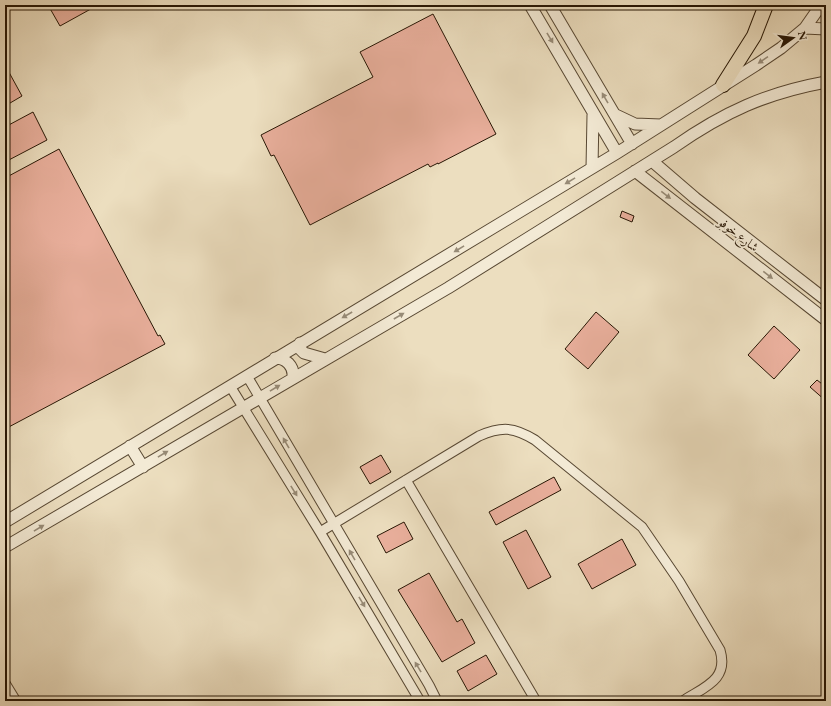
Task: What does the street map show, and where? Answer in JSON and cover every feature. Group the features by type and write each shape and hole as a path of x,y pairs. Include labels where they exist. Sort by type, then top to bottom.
{"main road":[{"path":"723,86 754,36 766,5"}],"street":[{"path":"530,5 617,153"},
{"path":"550,5 632,144"},
{"path":"5,522 247,376 274,358 662,125 781,48 805,28 821,5"},
{"path":"805,28 826,29"},
{"path":"5,547 325,358 448,288 652,161 707,124 739,107 775,93 826,82"},
{"path":"592,168 593,112"},
{"path":"615,115 635,124 662,125"},
{"name":"شارع خوفو","path":"652,161 695,198 826,300"},
{"name":"شارع خوفو","path":"635,171 826,320"},
{"path":"300,343 300,349 304,353 325,358"},
{"path":"274,358 287,362 292,369 293,377"},
{"path":"247,376 437,701"},
{"path":"230,386 242,408 320,532 420,701"},
{"path":"320,532 479,436 493,430 508,429 522,432 535,440 642,526 679,581 720,650 723,659 721,672 715,680 684,701"},
{"path":"130,446 143,466"},
{"path":"406,480 536,701"},
{"path":"5,683 16,701"}],"building":[{"path":"48,5 98,5 60,26"},
{"path":"433,14 496,134 438,164 430,167 428,164 310,225 274,155 271,156 261,135 373,77 360,52"},
{"path":"5,65 22,96 5,106"},
{"path":"33,112 47,140 5,162 5,127"},
{"path":"59,149 158,336 160,335 165,344 5,429 5,178"},
{"path":"622,211 634,216 632,222 620,217"},
{"path":"596,312 619,332 588,369 565,349"},
{"path":"774,326 800,350 774,379 748,355"},
{"path":"817,380 826,387 826,401 810,387"},
{"path":"381,455 391,472 370,484 360,467"},
{"path":"554,477 561,490 496,525 489,512"},
{"path":"404,522 413,539 386,553 377,536"},
{"path":"526,530 551,577 528,589 503,542"},
{"path":"622,539 636,565 592,589 578,564"},
{"path":"429,573 457,622 462,619 475,643 442,662 398,590"},
{"path":"486,655 497,674 468,691 457,671"}]}
